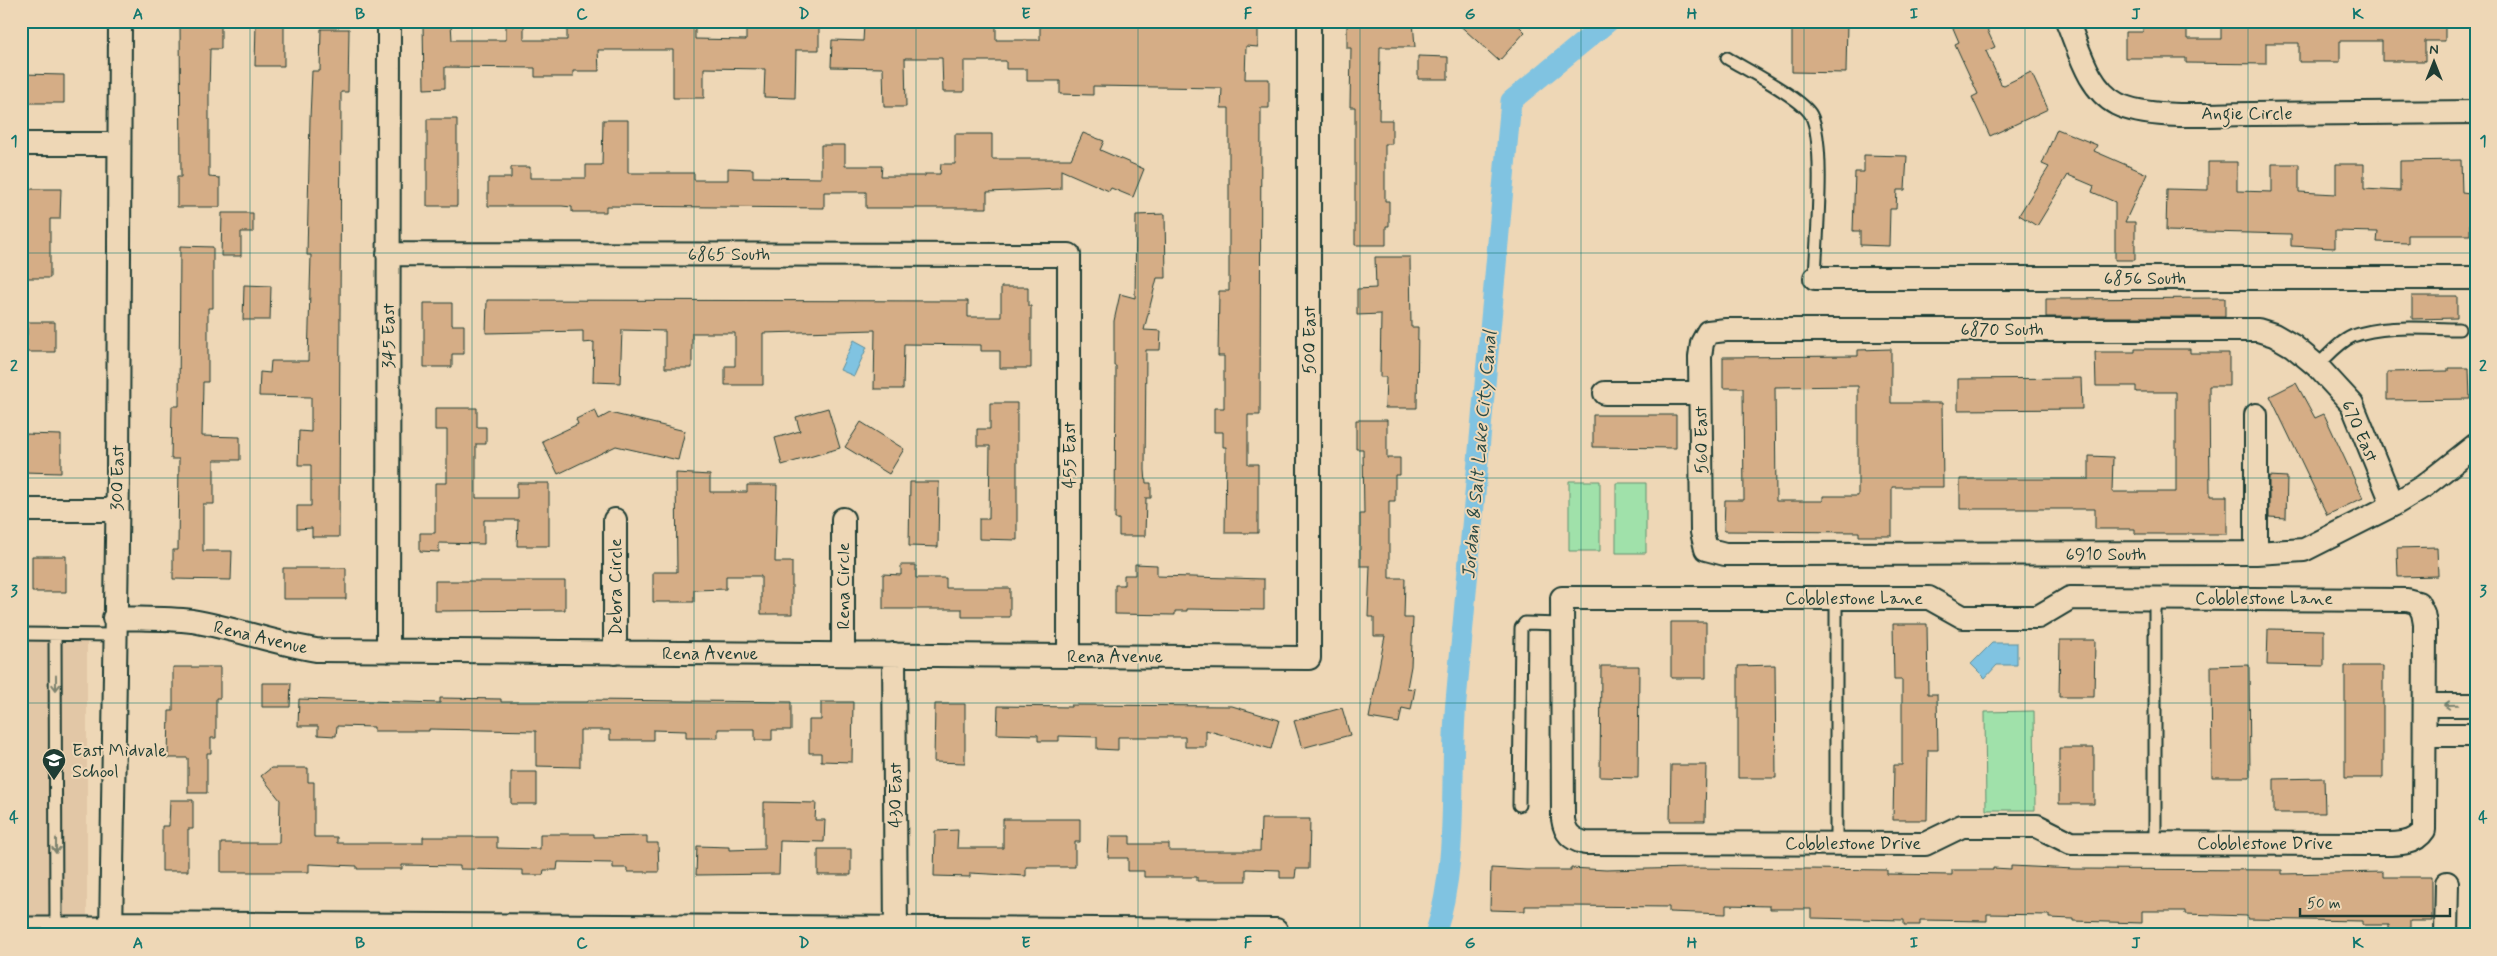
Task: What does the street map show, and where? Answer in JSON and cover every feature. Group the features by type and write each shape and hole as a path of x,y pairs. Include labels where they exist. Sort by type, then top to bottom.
{"street":[{"name":"300 East","path":"111,929 117,510 120,21"},
{"name":"345 East","path":"388,651 389,21"},
{"name":"500 East","path":"1308,21 1308,658"},
{"name":"Angie Circle","path":"2067,21 2088,72 2100,90 2116,103 2134,111 2208,114 2476,112"},
{"path":"21,144 119,144"},
{"name":"6865 South","path":"388,254 1069,255"},
{"name":"455 East","path":"1069,255 1069,656"},
{"name":"6856 South","path":"1815,278 2476,278"},
{"name":"6870 South","path":"1708,332 1726,330 2237,328 2258,330 2274,335 2293,346"},
{"name":"560 East","path":"1706,549 1702,532 1700,393 1702,343 1708,332"},
{"name":"670 East","path":"2293,346 2317,366 2352,404 2393,505"},
{"path":"1605,393 1700,393"},
{"path":"2256,414 2256,553"},
{"name":"6910 South","path":"1706,549 1725,554 2256,553 2304,550 2393,505 2424,486 2476,445"},
{"path":"21,510 117,510"},
{"name":"Rena Circle","path":"843,519 843,654"},
{"name":"Debra Circle","path":"615,520 615,653"},
{"name":"Cobblestone Lane","path":"1562,744 1562,598 1929,598 1963,617 2038,617 2070,598 2396,598 2418,603 2423,613 2425,624 2426,735"},
{"name":"Rena Avenue","path":"114,627 190,621 284,645 316,650 1308,658"},
{"name":"430 East","path":"894,654 896,931"},
{"path":"2426,705 2476,704"},
{"path":"2426,735 2476,735"},
{"name":"Cobblestone Drive","path":"1562,744 1563,819 1568,836 1576,841 1585,843 1925,844 1962,826 2037,826 2071,843 2375,844 2411,841 2419,838 2426,821 2426,735"},
{"path":"2446,935 2447,883"},
{"path":"111,929 1276,930"}],"lane":[{"path":"1727,58 1792,97 1811,114 1819,147 1815,278"},
{"path":"2317,366 2338,346 2352,337 2366,333 2381,330 2459,329"},
{"path":"1836,598 1836,844"},
{"path":"2155,598 2155,843"},
{"path":"1519,805 1521,628 1526,623 1562,624"},
{"path":"21,634 56,634 114,627"},
{"path":"56,634 56,924"},
{"path":"21,923 111,929"}],"shaded area":[{"name":"East Midvale School","path":"21,626 87,627 87,935 21,935"}],"green space":[{"path":"1569,481 1600,481 1600,551 1569,551"},
{"path":"1616,483 1646,483 1646,553 1616,553"},
{"path":"2034,711 2035,810 1986,810 1985,712"}],"water":[{"path":"854,340 867,347 854,376 840,370"},
{"path":"1992,643 2017,643 2017,665 1997,665 1985,678 1971,664"}],"building":[{"path":"180,21 205,21 205,25 221,25 221,49 210,49 209,92 209,177 220,178 220,207 177,207 177,177 181,177"},
{"path":"598,21 695,22 695,39 746,40 746,24 819,21 819,50 796,50 795,98 764,97 765,69 704,68 704,98 673,98 673,50 598,50 599,71 573,71 573,77 535,77 535,68 445,67 445,88 424,89 423,23 451,23 452,40 506,40 506,24 524,24 524,40 567,40 567,24 598,24"},
{"path":"896,21 996,22 996,40 1040,40 1040,24 1072,24 1072,22 1258,21 1258,47 1246,46 1245,79 1269,79 1269,108 1261,108 1260,415 1248,415 1248,464 1258,464 1258,533 1225,533 1226,447 1223,447 1223,432 1214,432 1214,408 1224,408 1224,356 1218,356 1219,291 1229,291 1229,108 1221,108 1222,88 1093,86 1093,95 1060,94 1060,81 1027,81 1027,69 1006,69 1006,61 964,61 964,92 943,92 942,58 905,58 906,107 884,107 883,68 831,67 832,40 863,41 864,24 896,24"},
{"path":"1347,21 1413,21 1415,47 1380,47 1379,120 1392,120 1392,144 1385,144 1385,201 1389,201 1389,226 1386,226 1386,245 1355,245 1355,107 1350,107 1351,48 1347,48"},
{"path":"1455,21 1514,21 1525,32 1499,61"},
{"path":"1792,21 1847,21 1846,73 1792,72"},
{"path":"1950,21 1983,21 1995,47 1986,51 2001,84 2004,85 2031,72 2048,109 1990,136 1972,97 1978,94 1955,44 1959,42"},
{"path":"2143,21 2187,21 2187,39 2221,39 2221,21 2382,23 2445,21 2445,41 2425,41 2425,61 2382,61 2382,41 2340,41 2340,62 2299,62 2299,43 2266,43 2266,64 2186,63 2186,58 2125,58 2125,32 2143,32"},
{"path":"256,23 284,23 284,66 255,66"},
{"path":"321,29 349,29 348,92 341,92 339,537 312,537 312,528 297,529 297,506 311,506 311,465 298,465 299,431 311,432 311,397 259,396 260,372 270,373 271,361 308,361 311,255 307,255 310,118 312,71 320,71"},
{"path":"1418,56 1448,57 1448,79 1418,79"},
{"path":"21,74 64,75 64,103 21,103"},
{"path":"427,119 457,119 457,206 427,206"},
{"path":"603,120 628,120 628,173 694,173 694,180 728,180 728,168 753,169 753,177 821,178 821,145 845,145 845,166 882,166 881,176 940,174 941,164 955,164 955,134 992,134 992,159 1071,159 1083,133 1104,141 1100,150 1144,169 1133,197 1111,188 1109,191 1061,170 1061,189 987,192 987,208 866,208 866,192 824,192 824,208 606,206 606,212 572,212 572,207 562,206 488,206 488,178 511,178 511,167 530,167 530,178 586,178 586,165 602,165"},
{"path":"2057,129 2097,145 2094,151 2147,174 2125,222 2135,222 2135,260 2115,260 2115,202 2092,192 2094,186 2068,175 2037,226 2019,215 2049,167 2042,164"},
{"path":"1864,155 1907,156 1905,190 1897,190 1896,209 1890,209 1889,246 1860,245 1860,231 1853,231 1855,172 1864,172"},
{"path":"2461,160 2462,193 2470,194 2470,235 2408,235 2408,243 2377,242 2378,232 2335,231 2335,248 2291,246 2291,234 2166,231 2167,189 2208,190 2208,162 2237,162 2237,191 2272,192 2272,164 2299,164 2299,192 2336,194 2336,164 2364,164 2364,189 2400,191 2400,161"},
{"path":"21,189 61,189 60,219 50,219 50,278 21,278"},
{"path":"222,213 253,213 253,232 241,232 241,256 221,256"},
{"path":"1165,214 1166,278 1157,278 1144,330 1161,331 1160,350 1146,350 1145,470 1146,483 1151,483 1151,498 1146,498 1145,536 1119,536 1119,519 1115,519 1116,366 1114,366 1114,321 1120,294 1135,298 1136,215"},
{"path":"180,246 213,247 213,308 208,308 208,382 203,382 202,436 240,437 240,460 214,460 214,504 203,504 203,551 232,551 231,580 173,579 173,550 178,550 179,459 171,459 172,406 179,406"},
{"path":"1375,257 1410,257 1411,327 1418,327 1417,408 1385,408 1386,377 1380,377 1381,314 1357,315 1357,289 1376,288"},
{"path":"244,285 271,286 270,320 243,320"},
{"path":"1001,287 1028,287 1028,306 1031,306 1031,368 1000,368 1000,351 981,351 981,345 904,344 903,389 874,389 875,330 763,333 763,385 725,385 725,366 735,366 735,333 692,333 692,368 665,368 665,331 622,330 620,383 593,382 594,342 583,343 583,331 486,333 487,300 968,301 968,317 1001,317"},
{"path":"2412,296 2457,296 2457,318 2412,319"},
{"path":"2225,298 2225,317 2046,317 2046,299"},
{"path":"424,303 452,303 452,325 464,325 464,354 452,354 452,367 424,367"},
{"path":"27,322 55,322 55,352 21,352 21,335 27,335"},
{"path":"1891,349 1891,403 1942,403 1943,487 1892,487 1892,536 1859,536 1859,532 1724,531 1725,500 1744,500 1743,388 1723,388 1723,357 1858,356 1858,350","holes":["1858,386 1858,496 1823,496 1823,501 1776,501 1775,387"]},
{"path":"2135,349 2190,349 2190,353 2229,353 2229,386 2209,386 2210,496 2227,496 2227,534 2135,534 2135,529 2095,529 2095,509 1960,509 1960,479 2089,479 2089,456 2113,457 2112,492 2176,492 2176,392 2136,392 2136,386 2096,386 2095,352 2135,352"},
{"path":"2448,368 2469,368 2470,399 2387,400 2387,372 2448,371"},
{"path":"2081,378 2082,409 1958,410 1958,379"},
{"path":"2296,383 2315,418 2324,414 2363,498 2327,515 2270,396"},
{"path":"990,403 1017,403 1017,540 979,539 979,519 989,519 990,446 977,446 977,429 990,429"},
{"path":"435,408 477,408 477,427 486,427 486,444 476,444 476,498 517,498 517,483 549,483 549,546 517,546 518,520 484,520 484,544 439,543 439,552 420,551 420,533 435,533 435,483 447,483 447,430 435,430"},
{"path":"828,408 840,448 782,465 775,438 800,431 796,417"},
{"path":"595,410 599,419 610,413 685,431 678,460 616,446 558,474 542,441 578,424 576,419"},
{"path":"1593,415 1676,415 1676,448 1593,447"},
{"path":"1356,420 1387,420 1387,458 1400,458 1400,475 1395,475 1395,501 1389,501 1389,578 1405,578 1404,618 1413,618 1411,666 1407,688 1415,689 1411,710 1402,708 1399,723 1369,718 1385,636 1374,636 1374,617 1368,617 1370,566 1360,566 1360,514 1364,514 1363,449 1356,449"},
{"path":"861,422 904,449 889,474 845,447"},
{"path":"24,434 61,435 61,473 23,472"},
{"path":"676,473 710,475 710,492 747,492 747,485 777,485 775,562 792,562 792,614 761,614 761,576 726,576 726,589 694,590 694,602 653,602 653,572 677,572"},
{"path":"2269,476 2287,477 2286,518 2269,517"},
{"path":"910,482 939,482 938,547 909,546"},
{"path":"2437,547 2438,576 2398,577 2397,548"},
{"path":"32,556 66,556 66,592 32,592"},
{"path":"1135,564 1157,565 1157,576 1264,579 1264,610 1187,609 1187,611 1175,611 1175,615 1115,614 1115,585 1124,585 1124,575 1135,575"},
{"path":"901,565 916,565 916,578 946,578 946,588 1010,588 1010,617 962,617 962,609 883,609 883,574 901,575"},
{"path":"283,568 346,568 346,599 283,599"},
{"path":"435,581 565,581 565,610 435,611"},
{"path":"1671,622 1706,622 1706,678 1671,678"},
{"path":"1893,624 1927,624 1928,694 1937,694 1938,750 1928,750 1927,820 1893,820 1894,765 1902,765 1902,680 1894,680"},
{"path":"2268,629 2324,630 2324,666 2267,665"},
{"path":"2060,640 2095,640 2094,697 2059,697"},
{"path":"1775,665 1776,778 1738,778 1738,666"},
{"path":"2249,665 2250,777 2212,777 2211,666"},
{"path":"1601,666 1639,666 1638,778 1600,777"},
{"path":"2345,666 2383,666 2383,778 2345,778"},
{"path":"173,667 220,667 220,698 216,698 216,738 211,738 211,753 207,753 207,793 188,793 188,758 168,758 169,711 173,711"},
{"path":"262,683 291,683 290,707 262,707"},
{"path":"440,698 501,699 501,702 588,702 588,700 791,702 791,730 772,730 772,740 755,740 755,729 718,729 718,738 686,738 686,731 653,730 653,740 610,740 610,730 580,730 580,767 536,766 536,731 429,729 429,731 374,731 374,727 337,726 336,736 318,735 318,726 298,726 299,699 440,703"},
{"path":"821,702 853,702 852,762 821,761 821,753 809,753 809,720 821,720"},
{"path":"935,704 965,704 965,763 934,762"},
{"path":"1071,705 1232,706 1279,720 1271,749 1206,730 1206,747 1185,747 1185,737 1118,737 1118,750 1097,749 1097,737 1059,736 1059,741 1038,741 1038,735 997,734 998,706 1071,707"},
{"path":"1342,708 1350,735 1302,748 1294,721"},
{"path":"2059,748 2094,748 2094,804 2059,804"},
{"path":"1671,765 1706,765 1705,821 1670,821"},
{"path":"271,768 308,768 308,782 314,782 314,837 337,837 337,843 423,843 423,837 497,837 497,848 540,849 540,834 594,834 594,837 647,836 647,843 658,843 659,872 627,872 627,868 613,868 613,863 558,862 557,870 544,870 543,875 523,875 523,870 460,869 460,866 402,865 402,869 357,869 357,866 309,864 309,872 221,872 221,843 279,843 280,800 261,776"},
{"path":"511,772 537,772 537,804 511,804"},
{"path":"2324,778 2325,813 2274,813 2274,779"},
{"path":"170,800 193,800 193,829 188,829 188,871 162,871 162,826 169,826"},
{"path":"764,802 816,803 815,820 825,820 824,842 780,841 779,874 696,875 697,846 729,847 729,850 764,849"},
{"path":"1003,819 1080,819 1080,842 1075,842 1075,867 1026,867 1026,876 970,873 970,877 934,876 935,831 958,830 957,848 1003,848"},
{"path":"1261,819 1310,819 1309,869 1296,869 1295,878 1280,878 1280,870 1246,869 1246,881 1197,881 1197,877 1144,877 1144,871 1128,871 1128,858 1108,858 1109,836 1130,836 1130,844 1169,844 1169,851 1260,851"},
{"path":"818,849 851,849 851,875 818,875"},
{"path":"2011,866 2074,869 2282,870 2282,874 2383,872 2383,877 2432,877 2432,921 2410,921 2410,930 2389,930 2389,925 2362,925 2362,921 2247,919 2247,916 2185,914 2185,911 2142,911 2142,923 2073,921 2073,919 2049,918 2049,915 1987,914 1987,921 1920,920 1920,925 1904,925 1904,920 1811,918 1811,909 1770,909 1770,906 1726,905 1726,914 1669,912 1669,907 1525,906 1525,911 1490,910 1491,868 1526,870 1691,868 1887,870 1887,874 1952,875 1952,870 2011,869"}],"waterway":[{"name":"Jordan & Salt Lake City Canal","path":"1435,935 1443,906 1451,848 1456,701 1511,101 1609,21"}],"place":[{"name":"East Midvale School","path":"54,781"}]}
